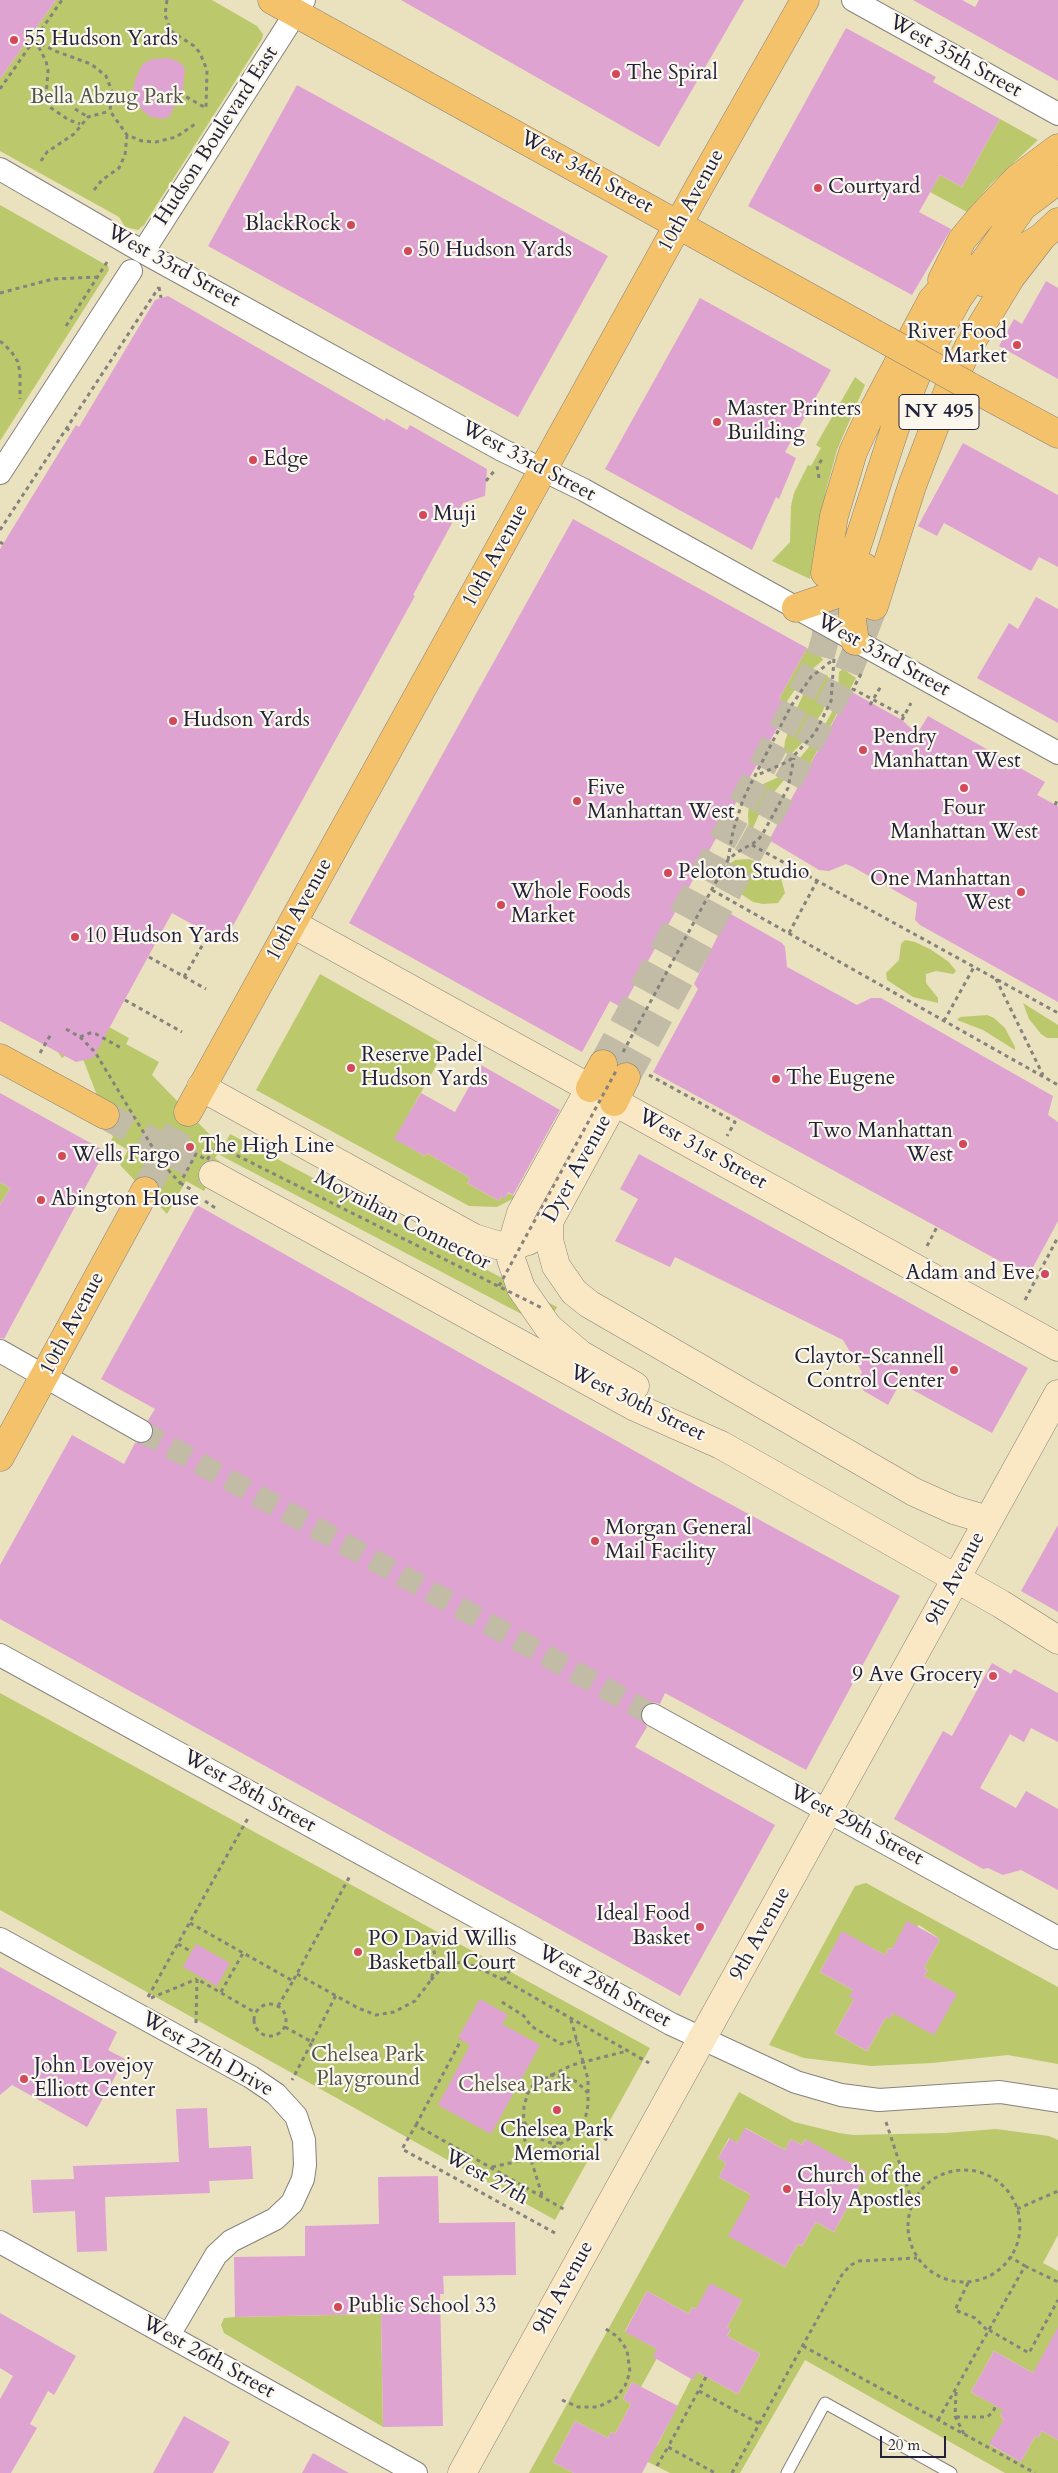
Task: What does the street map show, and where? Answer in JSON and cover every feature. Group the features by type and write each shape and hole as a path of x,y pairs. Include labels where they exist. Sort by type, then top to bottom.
{"main road":[{"name":"10th Avenue","path":"188,1112 805,0"},
{"name":"West 34th Street","path":"290,4 679,224 1058,434"},
{"path":"932,300 962,240 981,217 1018,178 1058,148"},
{"name":"NY 495","path":"826,574 834,516 853,452 877,401 932,300 997,227 1058,180"},
{"path":"796,608 834,595 846,580 884,458 917,374 957,300 1024,205"},
{"path":"855,642 852,621 854,601 904,442 928,384 980,289 1013,255 1050,230"},
{"name":"NY 495","path":"874,606 912,486 950,386 989,311 1050,230"},
{"name":"West 31st Street","path":"293,924 1058,1347"},
{"path":"0,1058 104,1115"},
{"path":"590,1088 623,1068"},
{"path":"614,1102 623,1068"},
{"path":"201,1087 474,1238 497,1245 512,1246"},
{"name":"Dyer Avenue","path":"590,1088 521,1212 512,1246 511,1259 516,1277 526,1298 548,1327 580,1354 645,1392 721,1445"},
{"name":"Dyer Avenue","path":"512,1246 536,1236 549,1222 614,1102"},
{"name":"West 30th Street","path":"213,1175 635,1408 721,1445 957,1579 1058,1640"},
{"name":"10th Avenue","path":"0,1457 145,1191"},
{"path":"549,1222 549,1240 556,1266 574,1292 589,1304 914,1492 954,1510 988,1520"},
{"name":"9th Avenue","path":"462,2473 829,1812 1058,1394"}],"street":[{"name":"West 35th Street","path":"853,0 1058,114"},
{"name":"Hudson Boulevard East","path":"143,252 290,4"},
{"name":"West 33rd Street","path":"0,168 143,252 543,472 584,490 1058,753"},
{"name":"Hudson Boulevard East","path":"0,473 130,271"},
{"path":"0,1351 141,1431"},
{"name":"West 28th Street","path":"0,1655 671,2024 810,2087 840,2095 879,2100 1000,2092 1058,2101"},
{"name":"West 29th Street","path":"654,1715 1058,1938"},
{"name":"West 27th Drive","path":"0,1939 251,2077 276,2094 296,2116 304,2140 305,2165 303,2179 292,2203 274,2219 231,2241 216,2255 168,2335"},
{"name":"West 26th Street","path":"0,2242 416,2473"}],"lane":[{"name":"Hudson Boulevard East","path":"130,271 143,252"},
{"path":"787,2473 826,2403 950,2473"}],"path":[{"path":"0,89 62,0"},
{"path":"167,0 165,15 171,31 194,46 207,70 206,108 181,94"},
{"path":"34,40 55,50 80,58 100,70 110,84 110,111 127,136 142,141 156,142 176,137 195,124"},
{"path":"34,40 46,61 48,71 46,95 48,106 61,116 80,124"},
{"path":"75,109 88,117"},
{"path":"41,161 47,152 74,134 80,124 88,117 110,111"},
{"path":"94,190 102,180 119,168 125,155 127,136"},
{"path":"0,293 53,279 97,277"},
{"path":"0,530 159,287 161,298"},
{"path":"0,341 18,362 20,399"},
{"path":"66,428 72,432"},
{"path":"486,481 495,470"},
{"path":"728,860 736,818 755,776 799,692 817,670 834,659 833,694 828,710 809,741 794,757 779,767 755,776"},
{"path":"861,674 853,689 903,718 911,702"},
{"path":"870,705 881,686"},
{"path":"728,860 736,853 752,845 762,835 784,796 790,779 794,757"},
{"path":"1055,805 1058,799"},
{"path":"752,845 1058,1012"},
{"name":"Moynihan Connector","path":"498,1286 623,1068 728,860"},
{"path":"789,934 817,881"},
{"path":"712,890 1058,1085"},
{"path":"184,977 208,934"},
{"path":"149,957 206,989"},
{"path":"944,1021 974,967"},
{"path":"996,979 1043,1076"},
{"path":"125,1000 182,1032"},
{"path":"66,1029 80,1037 90,1033 96,1034 123,1048"},
{"path":"40,1054 51,1034"},
{"name":"Moynihan Connector","path":"80,1037 101,1060 162,1163 180,1183 196,1154 207,1160 216,1144 544,1308"},
{"path":"623,1068 734,1122"},
{"path":"726,1137 737,1118"},
{"path":"202,1200 218,1208"},
{"path":"927,1247 937,1227"},
{"path":"1024,1300 1058,1237"},
{"path":"197,1979 146,2000 248,1818"},
{"path":"278,2006 351,1874"},
{"path":"190,1923 293,1981"},
{"path":"431,1933 436,1963 431,1980"},
{"path":"178,1944 192,1952"},
{"path":"221,1992 243,1953"},
{"path":"297,1974 336,1996 376,2015 394,2012 416,2001 445,1964 465,1962 504,1980 649,2063"},
{"path":"504,1980 513,1964"},
{"path":"197,1979 256,2013"},
{"path":"196,2028 197,1979"},
{"path":"290,2083 336,1996"},
{"path":"502,2002 524,2016 531,2026 561,2044 577,2040"},
{"path":"268,2005 278,2006 286,2015 285,2027 274,2036 263,2034 256,2028 256,2013 268,2005"},
{"path":"492,2168 530,2159 575,2136 584,2125 588,2078 571,2019"},
{"path":"285,2027 312,2042"},
{"path":"461,2040 416,2124 567,2211"},
{"path":"542,2196 523,2134 524,2106 528,2092 534,2084 550,2075 584,2062 628,2051"},
{"path":"550,2075 565,2077 577,2082 588,2093"},
{"path":"517,2087 528,2092"},
{"path":"879,2100 912,2202"},
{"path":"523,2121 538,2138 551,2143 562,2143"},
{"name":"West 27th","path":"416,2124 402,2149 555,2233"},
{"path":"584,2125 607,2140"},
{"path":"957,2170 974,2171 991,2177 1005,2187 1015,2202 1020,2219 1020,2236 1004,2266 987,2278 968,2283 949,2281 931,2272 917,2258 909,2241 907,2221 912,2202 924,2186 940,2175 957,2170"},
{"path":"1017,2210 1058,2191"},
{"path":"1010,2257 1058,2282"},
{"path":"732,2473 843,2273 851,2265 859,2261 917,2258"},
{"path":"938,2420 1025,2266"},
{"path":"968,2283 955,2310 975,2318 989,2330 1029,2353 1058,2300"},
{"path":"562,2400 578,2407 598,2407 616,2398 625,2386 630,2372 627,2350 618,2337 602,2327"},
{"path":"803,2346 1035,2473"},
{"path":"657,2466 706,2377"},
{"path":"956,2388 956,2417 964,2434"},
{"path":"699,2391 760,2424"},
{"path":"956,2417 986,2417 993,2412 996,2406"},
{"path":"668,2447 715,2473"}],"green space":[{"name":"Bella Abzug Park","path":"56,0 212,0 257,26 263,34 262,39 144,225 138,230 125,227 119,217 0,151 0,79"},
{"path":"1000,119 1038,140 990,185 967,212 930,192 940,175 962,187"},
{"path":"0,205 108,266 109,270 0,441"},
{"path":"855,377 865,385 837,450 826,490 810,579 772,561 790,542 791,506 794,493 808,465 811,466 821,448 816,445"},
{"path":"807,648 823,660 803,677 786,703 779,699"},
{"path":"843,669 856,678 809,766 799,759 818,736 831,714 838,692 839,672"},
{"path":"822,674 827,675 830,680 829,692 823,711 803,742 791,754 787,754 784,750 785,741 794,714 803,695"},
{"path":"783,775 786,776 785,779 763,805 753,828 749,830 750,796 763,784"},
{"path":"749,859 766,865 781,878 785,893 778,903 763,904 753,902 738,892 731,884 727,872 731,863 735,860"},
{"path":"905,940 915,942 930,949 949,962 956,971 953,974 936,971 926,974 926,983 938,998 938,1003 913,997 887,980 886,973 899,960 901,944"},
{"name":"The High Line","path":"0,967 129,1038 126,1044 159,1062 152,1075 211,1136 225,1144 230,1134 557,1307 546,1327 218,1154 215,1158 220,1162 204,1191 186,1181 167,1214 120,1165 128,1150 111,1140 113,1137 78,1046 62,1058"},
{"name":"Reserve Padel Hudson Yards","path":"320,974 447,1046 395,1139 425,1156 427,1153 470,1178 467,1183 499,1201 501,1196 505,1198 508,1193 516,1197 497,1207 469,1206 256,1090"},
{"path":"1023,1003 1058,1025 1058,1038 1047,1038 1041,1034 1029,1019"},
{"path":"987,1015 994,1018 1005,1028 1015,1050 983,1030 957,1020 960,1017"},
{"path":"0,1182 10,1188 0,1205"},
{"name":"Chelsea Park","path":"0,1693 650,2048 555,2220 0,1910"},
{"path":"866,1883 1058,1987 1058,2064 1008,2055 932,2063 871,2066 804,2058 769,2045 855,1886","holes":["919,1925 940,1939 924,1968 928,1970 924,1976 956,1994 893,2013 890,2018 886,2017 867,2051 835,2033 854,1999 853,1990 820,1972 842,1932 885,1955 889,1948 892,1949"]},
{"path":"739,2092 794,2122 839,2133 853,2135 945,2133 996,2129 1049,2136 1058,2140 1058,2235 1043,2263 1058,2271 1058,2328 1035,2374 994,2351 971,2392 1004,2410 1000,2416 1004,2419 990,2445 1021,2462 1035,2436 1038,2438 1042,2431 1058,2440 1058,2473 1005,2473 805,2360 740,2473 670,2473 646,2461 658,2444 695,2371 738,2394 760,2354 727,2336 731,2330 727,2328 742,2300 696,2309 692,2307 689,2314 647,2291 625,2331 657,2349 657,2358 641,2387 632,2382 623,2399 631,2404 615,2434 611,2432 608,2438 575,2421 553,2462 574,2473 529,2473","holes":["746,2128 785,2150 791,2139 802,2145 805,2139 842,2174 849,2162 867,2172 834,2232 816,2222 802,2246 798,2244 785,2267 729,2236 758,2199 719,2177 726,2163 718,2158 729,2138 737,2143"]},
{"path":"381,2314 383,2427 224,2333 221,2325 224,2318 235,2317"}],"building":[{"name":"55 Hudson Yards","path":"0,0 56,0 0,79"},
{"name":"The Spiral","path":"401,0 744,0 659,147"},
{"path":"913,0 962,0 975,7 979,0 1058,0 1058,81"},
{"path":"846,28 936,77 933,82 1000,119 962,187 940,175 919,212 951,229 912,295 748,206"},
{"path":"169,58 179,62 185,68 183,89 169,117 163,119 151,117 136,102 133,91 135,80 142,65 146,62 152,59"},
{"name":"50 Hudson Yards","path":"297,85 608,256 518,417 208,246"},
{"path":"1046,281 1058,288 1058,379 999,346 1014,319 1022,324"},
{"path":"168,296 385,421 386,418 407,430 410,425 487,469 485,496 463,503 413,595 415,596 224,942 172,913 93,1058 76,1062 0,1021 0,549 76,425 79,427 155,300"},
{"name":"Master Printers Building","path":"700,298 831,370 785,452 796,458 779,499 776,497 752,550 605,469"},
{"path":"963,443 1058,495 1058,567 1039,557 1031,571 944,523 937,536 918,526"},
{"name":"Five Manhattan West","path":"573,519 807,648 779,699 790,705 622,1008 610,1001 582,1052 349,923"},
{"path":"1036,597 1058,609 1058,723 977,678 1009,623 1018,629"},
{"path":"850,691 902,720 917,734 928,716 1045,782 1037,795 1058,806 1058,1002 920,925 915,920 917,903 853,867 846,864 829,871 819,870 769,840"},
{"path":"729,913 782,943 785,947 787,967 857,1005 871,998 881,998 1053,1096 1048,1115 1058,1122 1058,1221 1031,1271 1027,1273 1016,1270 653,1072 698,989 694,984"},
{"path":"481,1065 560,1110 513,1195 508,1192 505,1199 501,1196 499,1201 467,1183 470,1178 427,1153 425,1156 394,1139 421,1093 455,1112"},
{"name":"Abington House","path":"0,1093 105,1151 4,1339 0,1338 0,1205 10,1188 0,1182"},
{"path":"639,1154 1028,1368 992,1433 900,1383 888,1405 864,1391 858,1380 862,1372 843,1340 675,1257 670,1267 615,1241 638,1199 620,1189"},
{"path":"197,1205 697,1486 900,1596 806,1770 665,1693 660,1704 652,1702 642,1708 640,1716 647,1727 635,1747 775,1825 680,1996 0,1619 0,1565 72,1435 124,1464 135,1443 147,1443 153,1437 154,1430 148,1420 155,1409 101,1379"},
{"path":"1058,1525 1058,1612 1021,1591"},
{"path":"992,1663 1011,1674 1014,1669 1058,1693 1058,1742 1031,1728 1024,1742 1010,1734 980,1788 1016,1808 1026,1791 1058,1809 1058,1890 1021,1870 1003,1875 988,1868 983,1869 894,1819 943,1731 952,1736"},
{"path":"907,1921 940,1939 924,1968 928,1970 924,1976 957,1994 934,2035 893,2013 890,2019 886,2017 867,2051 835,2033 854,1999 849,1997 853,1990 820,1972 842,1931 885,1955 889,1948 892,1949"},
{"path":"196,1944 230,1963 217,1986 183,1967"},
{"path":"0,1967 117,2032 108,2050 125,2059 87,2127 12,2085 0,2095"},
{"path":"480,1999 508,2015 502,2024 540,2045 491,2134 438,2105 470,2045 458,2038"},
{"path":"207,2108 209,2148 251,2146 253,2179 209,2181 210,2193 105,2197 107,2251 77,2252 75,2211 33,2213 31,2180 74,2179 73,2166 179,2162 176,2109"},
{"name":"Church of the Holy Apostles","path":"745,2128 785,2150 791,2139 802,2145 805,2139 867,2172 834,2232 816,2222 802,2246 798,2244 785,2267 728,2236 751,2195 719,2177 726,2163 718,2158 730,2138 737,2143"},
{"name":"Public School 33","path":"438,2176 439,2223 515,2222 516,2275 443,2276 444,2294 440,2294 443,2426 383,2427 381,2314 235,2317 234,2257 305,2256 305,2226 379,2224 378,2177"},
{"path":"710,2283 742,2300 727,2328 731,2329 727,2336 760,2354 738,2394 697,2372 693,2380 653,2357 657,2349 625,2332 647,2291 689,2314 692,2307 696,2309"},
{"path":"0,2313 76,2356 54,2395 48,2391 30,2424 37,2428 11,2473 0,2473 0,2399 13,2376 0,2368"},
{"path":"1058,2327 1058,2440 1042,2431 1038,2438 1035,2436 1021,2462 989,2444 1004,2419 1000,2416 1003,2410 971,2392 994,2351 1033,2373"},
{"path":"632,2382 678,2406 642,2473 574,2473 553,2462 575,2421 608,2438 611,2432 615,2434 631,2404 623,2399"},
{"path":"184,2416 230,2442 213,2473 153,2473"},
{"path":"313,2453 349,2473 302,2473"}],"tunnel":[{"path":"603,1064 819,661 826,636 826,600"},
{"path":"626,1077 848,672 874,606"},
{"path":"145,1191 188,1112"},
{"path":"105,1115 167,1150"},
{"path":"167,1150 213,1175"},
{"path":"141,1431 653,1715"}],"place":[{"name":"55 Hudson Yards","path":"14,40"},
{"name":"The Spiral","path":"616,74"},
{"name":"Courtyard","path":"818,188"},
{"name":"BlackRock","path":"351,225"},
{"name":"50 Hudson Yards","path":"408,251"},
{"name":"River Food Market","path":"1017,345"},
{"name":"Master Printers Building","path":"717,422"},
{"name":"Edge","path":"253,460"},
{"name":"Muji","path":"423,515"},
{"name":"Hudson Yards","path":"173,721"},
{"name":"Pendry Manhattan West","path":"863,750"},
{"name":"Four Manhattan West","path":"964,788"},
{"name":"Five Manhattan West","path":"577,801"},
{"name":"Peloton Studio","path":"668,873"},
{"name":"One Manhattan West","path":"1021,892"},
{"name":"Whole Foods Market","path":"501,905"},
{"name":"10 Hudson Yards","path":"75,937"},
{"name":"Reserve Padel Hudson Yards","path":"351,1068"},
{"name":"The Eugene","path":"776,1079"},
{"name":"Two Manhattan West","path":"963,1144"},
{"name":"The High Line","path":"190,1147"},
{"name":"Wells Fargo","path":"62,1156"},
{"name":"Abington House","path":"41,1200"},
{"name":"Adam and Eve","path":"1045,1274"},
{"name":"Claytor-Scannell Control Center","path":"954,1370"},
{"name":"Morgan General Mail Facility","path":"595,1541"},
{"name":"9 Ave Grocery","path":"993,1676"},
{"name":"Ideal Food Basket","path":"700,1927"},
{"name":"PO David Willis Basketball Court","path":"358,1952"},
{"name":"John Lovejoy Elliott Center","path":"24,2079"},
{"name":"Chelsea Park Memorial","path":"557,2110"},
{"name":"Church of the Holy Apostles","path":"787,2189"},
{"name":"Public School 33","path":"338,2307"}],"park label":[{"name":"Chelsea Park Playground","path":"368,2068"}]}
